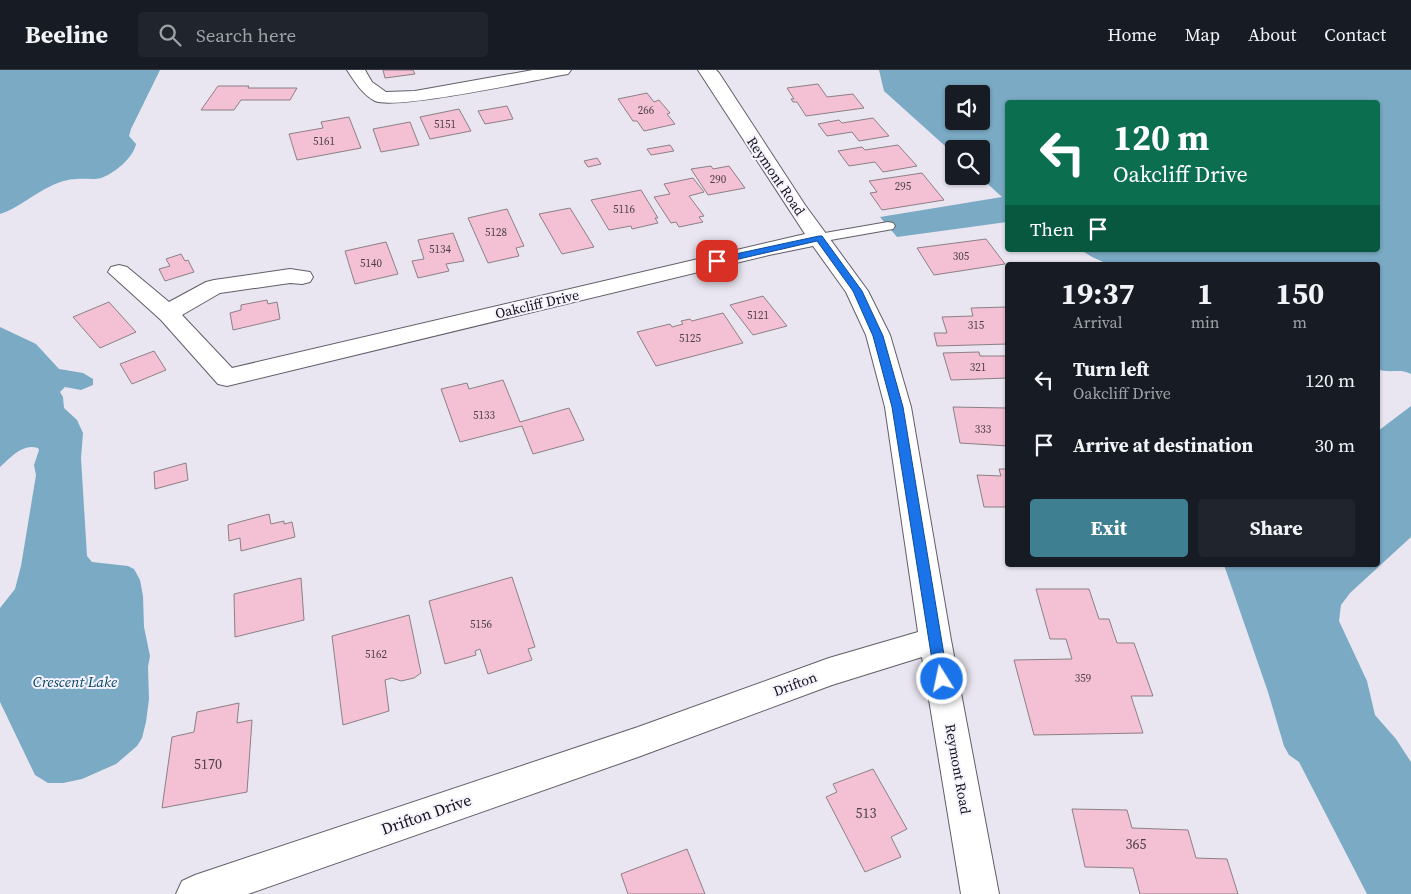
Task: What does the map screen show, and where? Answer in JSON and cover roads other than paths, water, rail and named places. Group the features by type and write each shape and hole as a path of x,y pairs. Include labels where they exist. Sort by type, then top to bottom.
{"street":[{"path":"359,75 366,84 382,96 416,96 562,70"},
{"name":"Reymont Road","path":"706,70 713,77 742,125 857,291 878,336 898,407 934,640 980,894"},
{"name":"Oakcliff Drive","path":"169,314 227,378 769,248 819,238"},
{"path":"119,272 169,314 174,309 214,287 290,276 302,277"},
{"name":"Drifton","path":"658,735 829,672 934,640"},
{"name":"Drifton Drive","path":"194,894 658,735"}],"lane":[{"path":"819,238 888,226"}],"water":[{"path":"0,70 160,70 131,129 129,136 136,144 131,155 123,164 112,173 101,178 70,180 57,183 0,214"},
{"path":"879,70 1411,70 1411,374 1403,371 1380,370 1380,262 1103,262 1084,252 1380,252 1380,100 1005,100 1005,222 897,237 880,217 1002,197 989,185 990,140 945,140 945,146 884,91"},
{"name":"Crescent Lake","path":"0,327 36,344 59,369 83,373 93,379 93,385 81,390 65,387 60,392 63,397 64,408 77,420 83,433 81,458 87,556 92,562 128,566 134,569 140,580 143,596 144,627 150,656 148,667 149,699 142,738 137,746 116,764 82,779 63,783 48,783 35,775 0,702 0,608 15,589 21,566 36,475 34,465 39,450 33,447 22,449 0,467"},
{"path":"1411,406 1411,537 1380,565 1380,429"},
{"path":"1225,567 1378,567 1350,593 1341,605 1339,621 1367,681 1375,715 1396,739 1411,762 1411,894 1367,894 1299,762 1289,755 1284,746 1268,692"}]}
